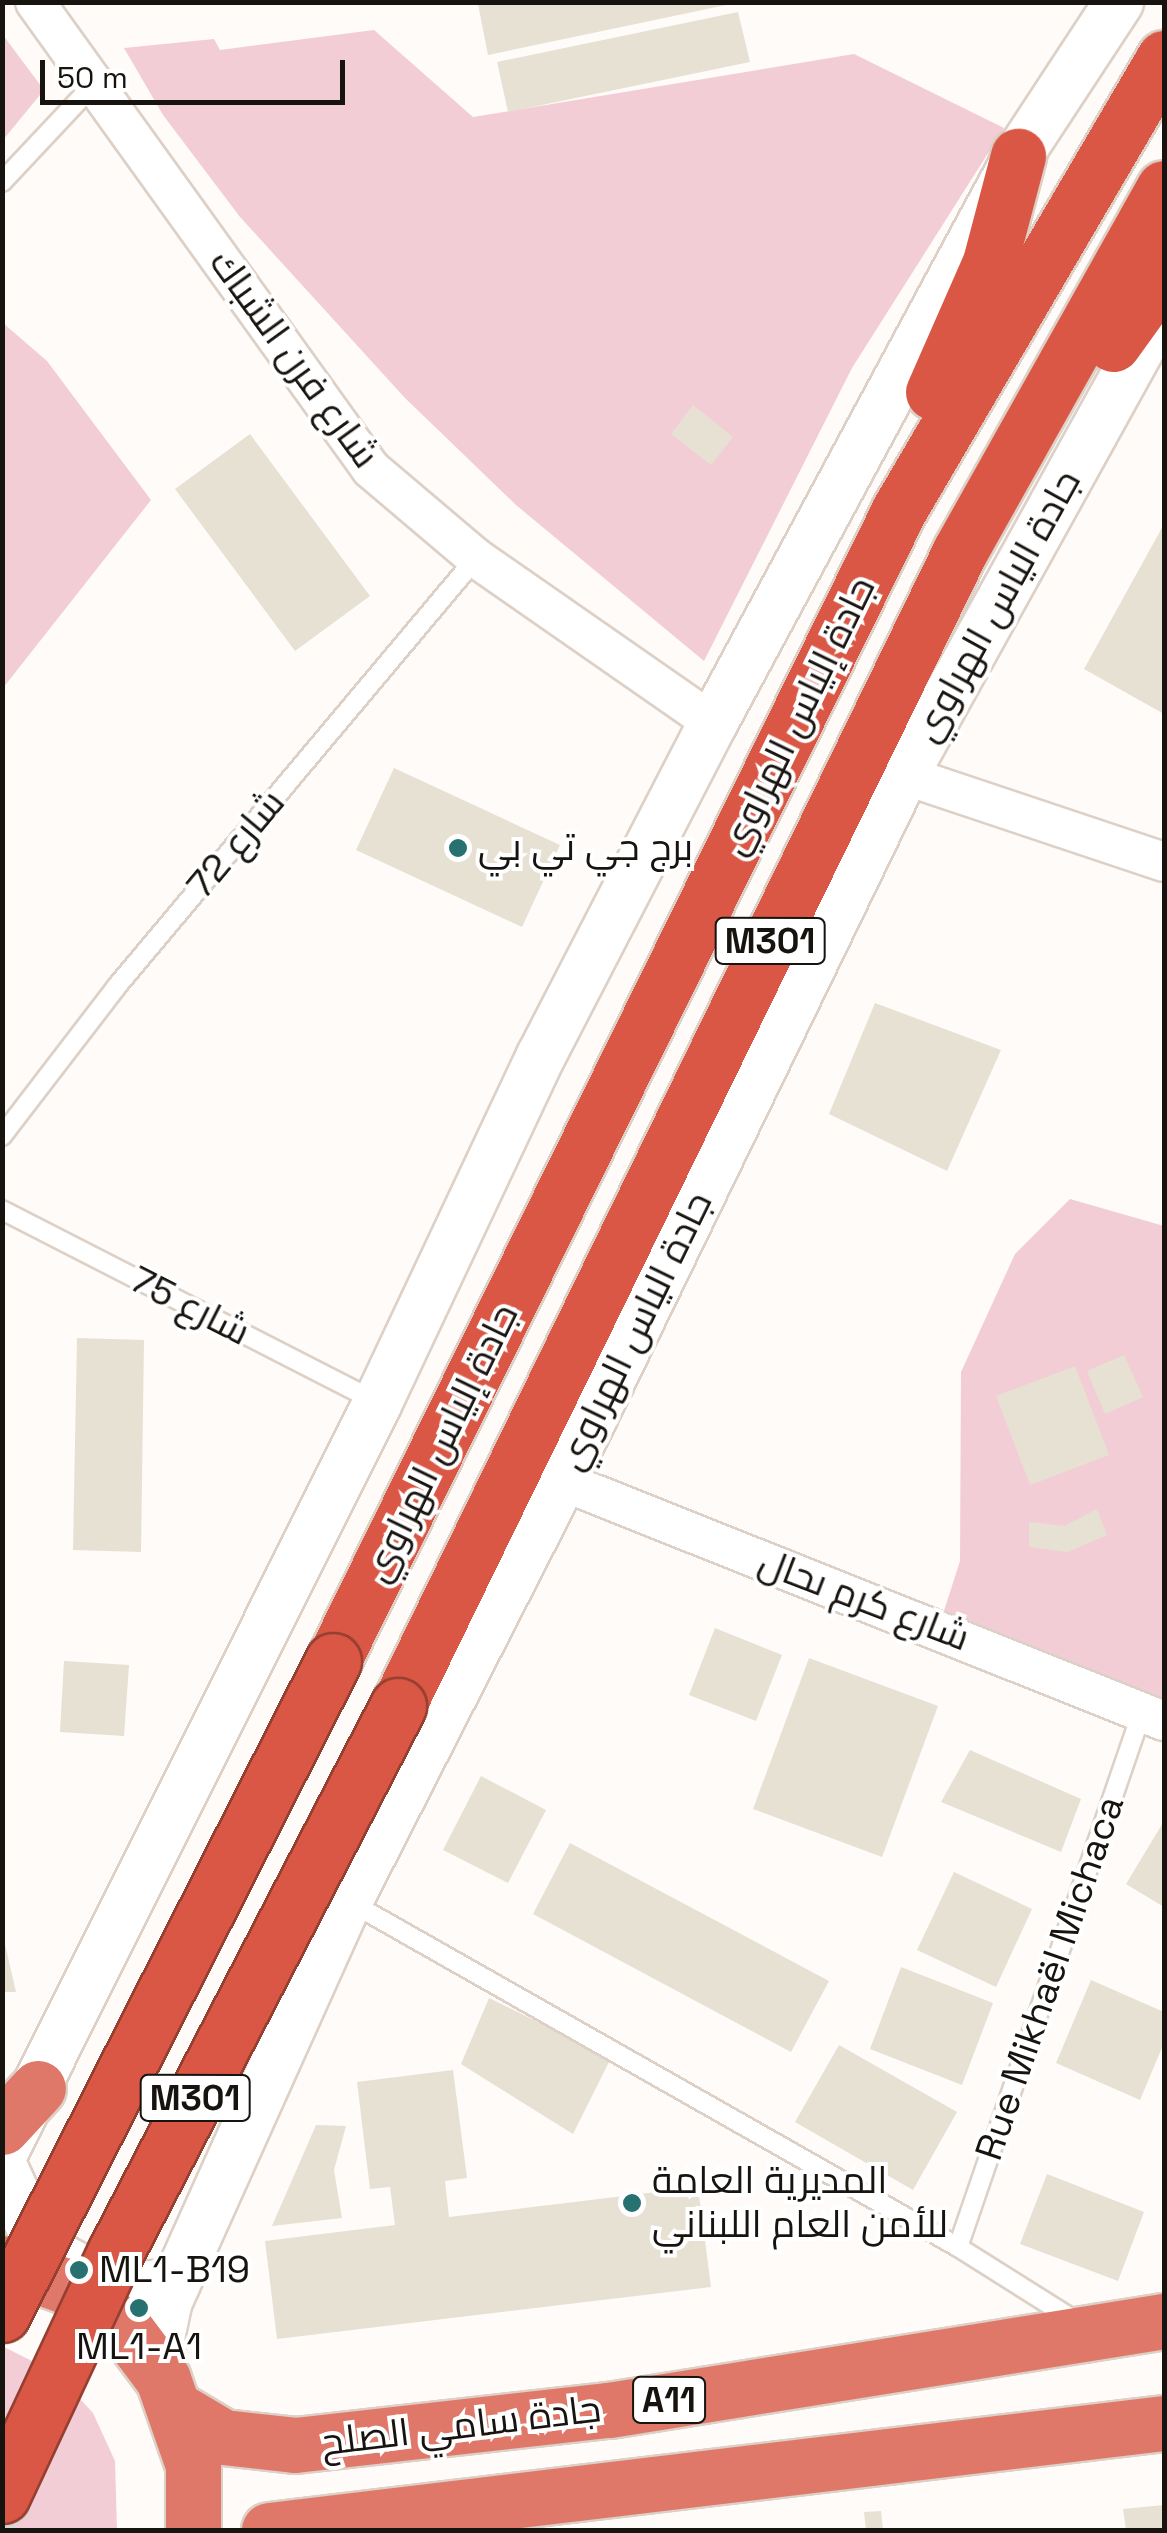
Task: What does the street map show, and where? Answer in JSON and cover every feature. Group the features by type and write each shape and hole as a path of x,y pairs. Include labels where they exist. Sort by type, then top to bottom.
{"highway":[{"name":"جادة إلياس الهراوي","path":"2,2314 333,1661 899,510 1164,58"},
{"path":"899,510 918,425 990,262 1018,156"},
{"name":"جادة إلياس الهراوي","path":"2,2495 106,2271 398,1706 960,551 1164,188"},
{"path":"960,551 1000,508 1164,274"},
{"path":"2,2263 71,2288 124,2327 171,2395 193,2466 193,2530"},
{"name":"جادة سامي الصلح","path":"171,2395 223,2438 295,2445 609,2410 1164,2321"},
{"name":"جادة سامي الصلح","path":"297,2528 1164,2423"}],"street":[{"name":"شارع فرن الشباك","path":"35,2 371,469 476,558 713,724"},
{"name":"جادة إلياس الهراوي","path":"713,724 1018,156 1119,2"},
{"name":"جادة الياس الهراوي","path":"171,2395 160,2338 176,2283 348,1901 562,1481 904,775 1164,303"},
{"path":"2,2156 20,2108 378,1402 541,1056 713,724"},
{"path":"904,775 1164,862"},
{"name":"شارع كرم ىحال","path":"562,1481 1154,1715"},
{"path":"2,2166 26,2220 62,2259 98,2278 136,2286 176,2283"}],"lane":[{"path":"2,182 95,82"},
{"name":"شارع 72","path":"2,1136 117,986 476,558"},
{"name":"شارع 75","path":"2,1210 378,1402"},
{"name":"Rue Mikhaël Michaca","path":"958,2247 1154,1715"},
{"path":"348,1901 958,2247 1090,2330"}],"shaded area":[{"path":"374,30 473,117 854,54 1004,128 852,368 704,661 516,505 405,398 240,217 163,115 124,48 214,39 220,50"},
{"path":"3,35 44,90 3,140"},
{"path":"3,323 47,361 151,500 3,688"},
{"path":"1070,1199 1164,1226 1164,1708 941,1620 960,1561 961,1372 1015,1254"},
{"path":"2,2346 56,2373 93,2413 115,2461 117,2530 3,2530"}],"building":[{"path":"478,4 731,4 488,55"},
{"path":"738,12 750,62 508,112 497,62"},
{"path":"693,405 733,437 711,465 671,434"},
{"path":"250,434 370,596 295,651 175,489"},
{"path":"1164,524 1164,714 1084,669"},
{"name":"برج جي تي بي","path":"394,768 560,845 522,927 356,850"},
{"path":"875,1003 1001,1050 947,1171 829,1114"},
{"path":"77,1338 144,1340 141,1552 73,1550"},
{"path":"1124,1355 1143,1397 1105,1414 1087,1371"},
{"path":"1075,1366 1109,1455 1030,1485 996,1396"},
{"path":"1097,1509 1107,1535 1068,1552 1029,1547 1029,1522 1064,1526"},
{"path":"715,1628 782,1655 756,1721 689,1695"},
{"path":"809,1658 938,1706 882,1857 753,1809"},
{"path":"64,1661 129,1665 124,1736 60,1732"},
{"path":"970,1750 1081,1799 1061,1852 941,1802"},
{"path":"481,1776 546,1810 508,1883 443,1850"},
{"path":"1164,1821 1164,1907 1126,1884"},
{"path":"570,1843 829,1981 791,2052 533,1914"},
{"path":"954,1872 1032,1909 996,1987 917,1950"},
{"path":"4,1940 16,1992 2,1992"},
{"path":"901,1967 993,2003 962,2085 870,2049"},
{"path":"1091,1980 1164,2012 1164,2043 1140,2100 1056,2063"},
{"path":"489,1998 611,2058 573,2134 461,2064"},
{"path":"839,2045 957,2112 913,2190 795,2122"},
{"name":"المديرية العامة للأمن العام اللبناني","path":"453,2070 467,2178 445,2181 449,2217 698,2187 711,2287 277,2339 265,2241 395,2225 390,2187 370,2189 357,2082"},
{"path":"316,2125 346,2126 334,2170 342,2218 272,2226"},
{"path":"1047,2174 1144,2212 1118,2281 1020,2244"},
{"path":"1164,2505 1164,2530 1126,2530 1123,2509"},
{"path":"881,2511 883,2530 866,2530 864,2512"}],"tunnel":[{"path":"2,2520 12,2530"}],"place":[{"name":"برج جي تي بي","path":"458,848"},
{"name":"المديرية العامة للأمن العام اللبناني","path":"632,2203"},
{"name":"ML1-B19","path":"79,2270"},
{"name":"ML1-A1","path":"139,2308"}]}
